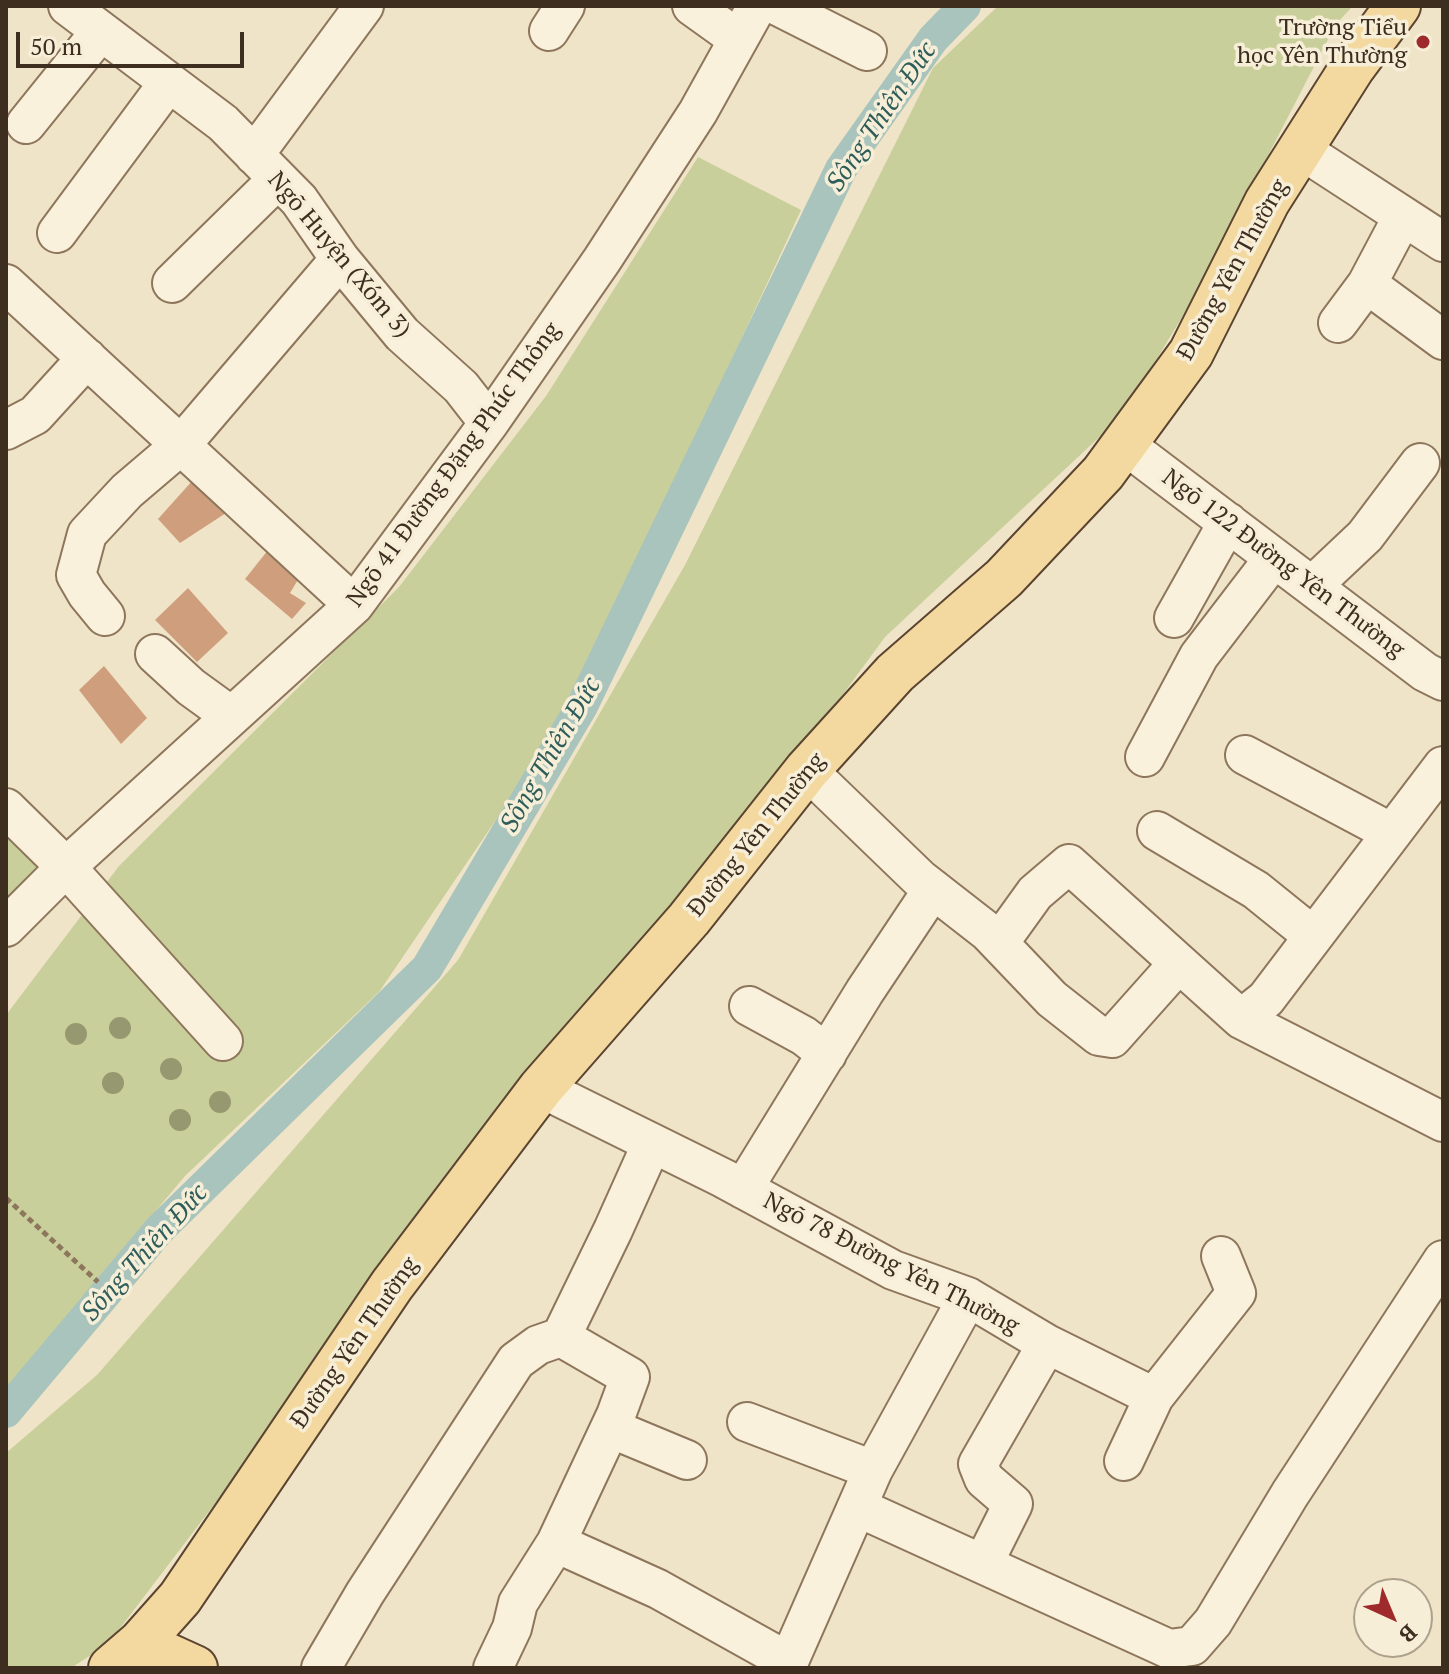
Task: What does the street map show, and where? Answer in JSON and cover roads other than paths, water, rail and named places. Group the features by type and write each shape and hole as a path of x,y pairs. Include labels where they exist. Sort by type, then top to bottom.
{"main road":[{"name":"Đường Yên Thường","path":"126,1656 180,1598 392,1285 541,1088 689,919 807,770 895,673 1004,578 1103,473 1191,353 1267,202 1352,68 1398,6"},
{"path":"126,1656 195,1668"}],"street":[{"name":"Ngõ Huyện (Xóm 3)","path":"68,6 223,123 299,200 340,259 402,334 461,387 489,423"},
{"path":"172,283 266,167 364,6"},
{"path":"692,6 738,39"},
{"name":"Ngõ 41 Đường Đặng Phúc Thông","path":"6,927 66,867 354,605 489,423 602,260 698,112 757,6"},
{"path":"778,6 867,51"},
{"path":"26,124 101,31"},
{"path":"57,233 169,82"},
{"path":"1300,149 1443,242"},
{"path":"1338,323 1367,284 1403,216"},
{"path":"105,616 76,575 87,534 127,491 181,445 340,259"},
{"path":"6,284 354,605"},
{"path":"1367,284 1443,340"},
{"path":"6,430 10,425 35,415 87,358"},
{"name":"Ngõ 122 Đường Yên Thường","path":"1124,444 1312,586 1437,668"},
{"path":"1312,586 1365,536 1420,463"},
{"path":"1174,618 1228,522"},
{"path":"1145,757 1199,656 1274,558"},
{"path":"155,654 191,687 231,716"},
{"path":"1245,755 1392,833"},
{"path":"1241,1019 1266,999 1443,766"},
{"path":"807,770 933,889 999,943 1052,999 1099,1036 1112,1038 1178,964"},
{"path":"6,808 66,867 223,1041"},
{"path":"1157,831 1256,890 1313,936"},
{"path":"999,943 1035,893 1069,864 1241,1019 1443,1122"},
{"path":"743,1189 865,991 933,889"},
{"path":"749,1006 804,1036 827,1054"},
{"name":"Ngõ 78 Đường Yên Thường","path":"541,1088 743,1189 893,1270 968,1297 1047,1344 1154,1397"},
{"path":"321,1668 365,1593 516,1361 538,1345 561,1337 652,1143"},
{"path":"1124,1461 1154,1397 1236,1293 1221,1256"},
{"path":"857,1507 1169,1649 1192,1646 1213,1622 1290,1494 1443,1260"},
{"path":"556,1543 658,1589 788,1665 873,1470 968,1297"},
{"path":"493,1668 512,1628 518,1603 556,1543 610,1428 630,1377 561,1337"},
{"path":"983,1564 1013,1504 984,1479 978,1464 1047,1344"},
{"path":"747,1422 873,1470"},
{"path":"610,1428 687,1460"}],"waterway":[{"name":"Sông Thiên Đức","path":"6,1412 159,1230 427,968 582,706 841,169 933,39 965,6"}],"place":[{"name":"Trường Tiểu học Yên Thường","path":"1423,42"}]}
